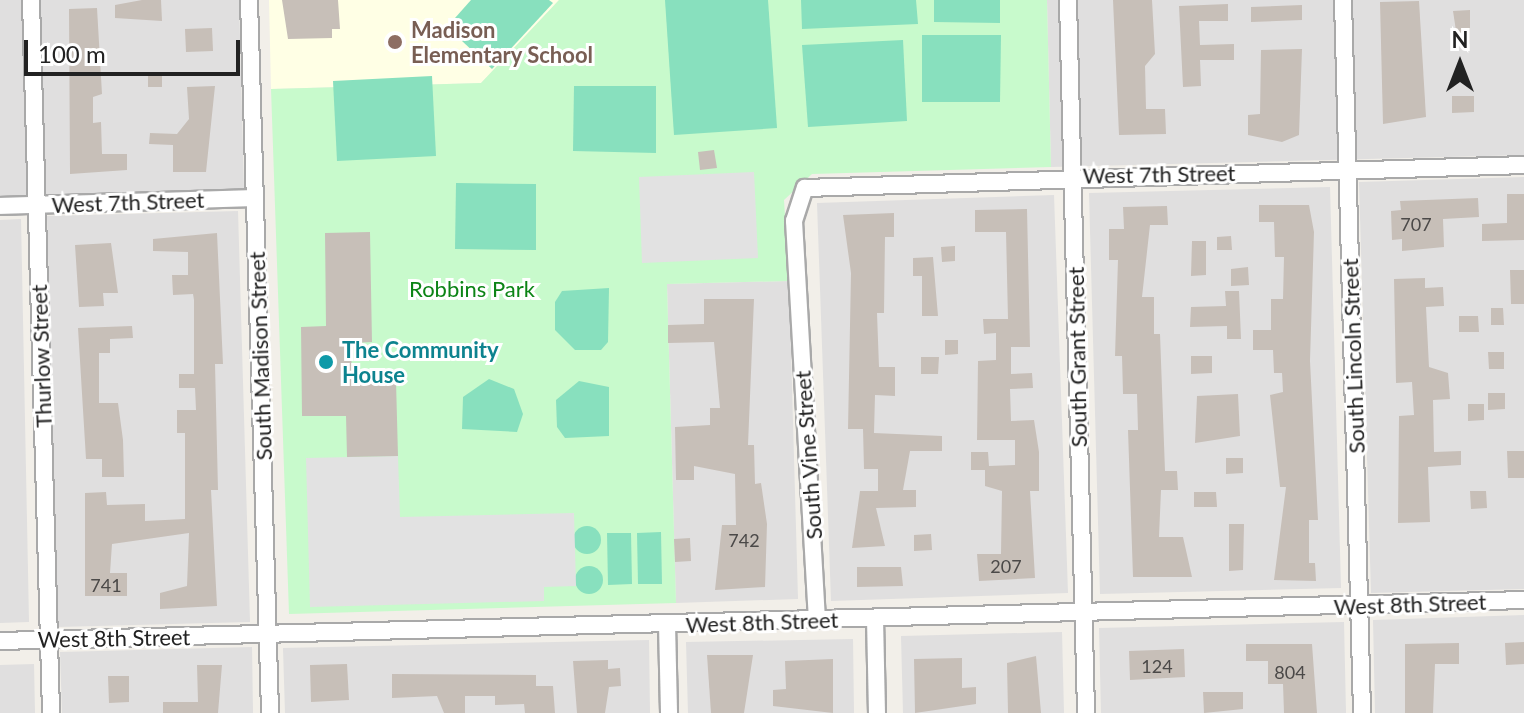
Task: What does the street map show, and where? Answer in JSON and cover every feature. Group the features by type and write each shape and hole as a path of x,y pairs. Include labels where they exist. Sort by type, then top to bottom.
{"street":[{"name":"Thurlow Street","path":"31,0 51,713"},
{"name":"South Madison Street","path":"249,0 270,713"},
{"name":"South Grant Street","path":"1068,0 1086,713"},
{"name":"South Lincoln Street","path":"1343,0 1362,713"},
{"name":"West 7th Street","path":"798,195 819,183 1524,165"},
{"name":"South Vine Street","path":"798,195 801,402 817,620"},
{"name":"West 7th Street","path":"0,206 255,198"},
{"name":"West 8th Street","path":"0,641 1524,600"},
{"path":"875,618 877,713"},
{"path":"667,624 669,713"}],"shaded area":[{"path":"0,0 239,0 244,190 0,197"},
{"name":"Madison Elementary School","path":"269,0 559,0 481,83 271,89"},
{"path":"1047,0 1524,0 1524,155 1051,167"},
{"path":"754,172 758,258 642,263 639,177"},
{"path":"1524,177 1524,589 1371,593 1359,182"},
{"path":"1330,187 1341,588 1100,594 1089,193"},
{"path":"1054,195 1068,593 831,601 817,203"},
{"path":"238,211 250,622 58,627 47,216"},
{"path":"21,219 29,622 0,623 0,220"},
{"path":"789,281 798,599 676,603 667,284"},
{"path":"398,456 400,517 574,513 576,586 544,587 544,601 310,607 306,458"},
{"path":"1524,615 1524,713 1375,713 1373,620"},
{"path":"1344,622 1346,713 1101,713 1099,628"},
{"path":"1062,632 1064,713 903,713 901,636"},
{"path":"853,639 854,713 688,713 686,642"},
{"path":"649,640 650,713 285,713 283,648"},
{"path":"252,647 253,713 62,713 60,652"},
{"path":"34,664 35,713 0,713 0,665"}],"green space":[{"path":"471,0 549,0 553,3 492,69 447,27"},
{"name":"Robbins Park","path":"559,0 1047,0 1051,167 812,174 784,200 789,281 667,284 676,603 289,614 271,89 481,83"},
{"path":"665,0 768,0 777,128 674,135"},
{"path":"801,0 916,0 918,24 802,29"},
{"path":"934,0 1000,0 1000,23 934,22"},
{"path":"922,35 1001,35 1000,102 922,102"},
{"path":"903,40 907,121 808,127 802,45"},
{"path":"432,76 436,156 337,161 333,81"},
{"path":"574,86 656,86 656,153 573,151"},
{"path":"456,183 536,184 536,250 455,249"},
{"path":"609,288 608,342 601,350 575,350 555,330 555,302 562,291"},
{"path":"489,379 514,389 523,414 517,432 462,429 463,397"},
{"path":"579,381 609,387 609,436 565,438 557,427 556,400"},
{"path":"587,526 597,530 601,540 597,550 587,554 577,550 573,540 577,530"},
{"path":"661,532 662,584 638,584 637,533"},
{"path":"607,533 631,533 632,584 608,585"},
{"path":"589,566 599,570 603,580 599,590 589,594 579,590 575,580 579,570"}],"building":[{"path":"161,0 162,21 115,18 115,5"},
{"path":"282,0 338,0 340,29 332,29 332,38 288,39"},
{"path":"1113,0 1152,0 1155,54 1145,66 1146,109 1165,109 1166,134 1119,135"},
{"path":"1419,1 1426,117 1383,124 1380,2"},
{"path":"1228,4 1228,21 1199,21 1200,45 1234,44 1234,60 1200,60 1201,86 1183,87 1179,6"},
{"path":"1302,5 1302,20 1251,22 1251,7"},
{"path":"97,8 102,94 93,97 93,123 101,122 102,154 127,154 127,170 70,174 69,9"},
{"path":"1470,10 1470,44 1458,44 1453,11"},
{"path":"212,28 213,51 186,52 185,29"},
{"path":"1302,49 1299,135 1282,142 1248,135 1248,115 1260,114 1261,50"},
{"path":"148,74 162,74 162,87 148,87"},
{"path":"215,86 206,172 173,172 173,145 149,144 150,133 177,134 189,119 187,87"},
{"path":"1452,96 1474,96 1474,112 1452,113"},
{"path":"714,150 717,168 700,170 698,152"},
{"path":"1507,194 1524,194 1524,240 1482,241 1482,224 1507,223"},
{"path":"1478,198 1479,217 1443,219 1444,247 1402,251 1402,239 1392,240 1391,211 1401,210 1400,201"},
{"path":"1259,205 1309,205 1314,232 1310,361 1318,520 1309,520 1309,563 1315,563 1316,581 1274,580 1286,487 1280,487 1270,395 1283,392 1282,373 1274,373 1273,350 1253,350 1253,330 1271,330 1271,299 1283,299 1284,257 1275,257 1274,222 1259,222"},
{"path":"1167,206 1168,225 1150,225 1142,297 1154,297 1154,334 1160,334 1165,471 1177,471 1178,490 1161,490 1159,537 1183,537 1192,577 1133,577 1128,430 1138,430 1137,394 1123,394 1122,356 1115,356 1118,260 1109,260 1109,229 1124,229 1123,207"},
{"path":"1027,209 1030,347 1011,347 1011,374 1032,373 1033,388 1010,389 1011,421 1034,420 1039,452 1039,491 1030,491 1035,578 979,581 977,554 1001,554 1002,491 985,486 985,470 971,470 971,452 988,452 989,466 1015,465 1015,440 977,440 978,361 996,360 996,333 984,334 983,319 1008,319 1006,232 975,232 975,210"},
{"path":"894,213 894,237 885,237 884,313 877,313 879,367 895,367 895,396 875,395 874,433 942,436 942,451 910,451 903,490 916,490 916,507 876,508 885,546 852,548 860,491 878,491 878,469 864,469 863,429 848,429 851,273 843,215"},
{"name":"The Community House","path":"370,232 372,342 351,343 352,382 396,381 398,456 347,457 346,416 302,416 301,327 326,326 325,233"},
{"path":"217,233 223,364 215,364 218,490 211,490 217,606 160,609 160,593 187,586 189,533 112,544 110,573 127,573 127,596 85,596 85,493 106,492 107,505 145,504 145,521 185,519 185,433 177,433 177,410 196,410 195,388 179,388 179,374 194,374 194,300 193,294 173,295 172,275 188,275 188,252 153,251 153,239"},
{"path":"1231,236 1232,250 1217,250 1217,237"},
{"path":"1192,241 1206,241 1206,275 1191,276"},
{"path":"111,243 118,293 103,293 104,306 79,307 75,245"},
{"path":"955,246 955,261 942,262 941,247"},
{"path":"933,257 938,316 922,316 922,276 913,276 913,258"},
{"path":"1248,267 1249,285 1231,286 1231,269"},
{"path":"1510,270 1524,270 1524,304 1511,304"},
{"path":"1425,278 1425,288 1443,287 1444,306 1426,307 1429,367 1448,373 1450,399 1433,400 1434,452 1461,451 1461,465 1428,467 1430,522 1398,523 1399,416 1414,415 1412,382 1396,383 1394,279"},
{"path":"1225,291 1239,291 1241,339 1227,339 1227,326 1190,327 1191,307 1226,306"},
{"path":"704,299 754,299 748,445 754,445 755,484 761,483 767,524 765,587 715,590 722,525 736,525 735,474 694,466 694,480 676,480 675,427 710,425 710,408 720,408 714,342 668,343 668,325 704,324"},
{"path":"1491,308 1503,308 1504,325 1491,325"},
{"path":"1459,316 1478,316 1479,332 1459,332"},
{"path":"132,326 133,338 110,339 110,353 99,353 99,403 118,403 124,477 102,477 102,459 86,459 78,328"},
{"path":"945,340 958,340 958,354 945,355"},
{"path":"1488,352 1504,352 1504,369 1489,369"},
{"path":"1191,356 1212,356 1212,373 1191,374"},
{"path":"921,357 939,357 938,374 921,374"},
{"path":"1488,393 1505,393 1505,409 1488,410"},
{"path":"1238,394 1240,436 1195,443 1197,396"},
{"path":"1468,404 1484,404 1484,420 1468,421"},
{"path":"1507,451 1524,451 1524,478 1508,478"},
{"path":"1226,458 1243,458 1243,473 1226,474"},
{"path":"1470,491 1486,491 1487,508 1471,509"},
{"path":"1194,492 1216,492 1217,507 1194,507"},
{"path":"1229,524 1244,524 1243,570 1229,571"},
{"path":"931,534 932,550 914,551 914,535"},
{"path":"690,538 691,561 675,562 674,539"},
{"path":"857,567 901,567 903,586 857,587"},
{"path":"1524,642 1524,664 1506,665 1505,643"},
{"path":"1459,643 1459,664 1435,664 1433,713 1405,713 1405,644"},
{"path":"1246,644 1312,644 1317,713 1284,713 1283,684 1268,684 1268,661 1246,661"},
{"path":"1184,649 1185,677 1130,680 1129,651"},
{"path":"707,655 753,655 744,713 711,713"},
{"path":"1036,656 1041,713 1008,713 1007,663"},
{"path":"962,658 962,688 976,687 976,704 915,713 914,659"},
{"path":"833,659 833,713 773,706 773,690 786,689 785,661"},
{"path":"608,660 608,669 620,668 621,686 609,687 605,713 577,713 573,661"},
{"path":"347,664 349,700 311,702 310,665"},
{"path":"197,665 222,665 218,713 163,713 163,702 198,702"},
{"path":"392,674 536,675 536,686 553,686 555,713 525,713 524,704 495,705 495,696 465,696 465,713 444,713 437,696 392,698"},
{"path":"108,676 129,676 129,702 109,703"},
{"path":"1203,692 1243,692 1243,709 1204,713"}],"place":[{"name":"Madison Elementary School","path":"395,42"},
{"name":"The Community House","path":"326,362"}]}
